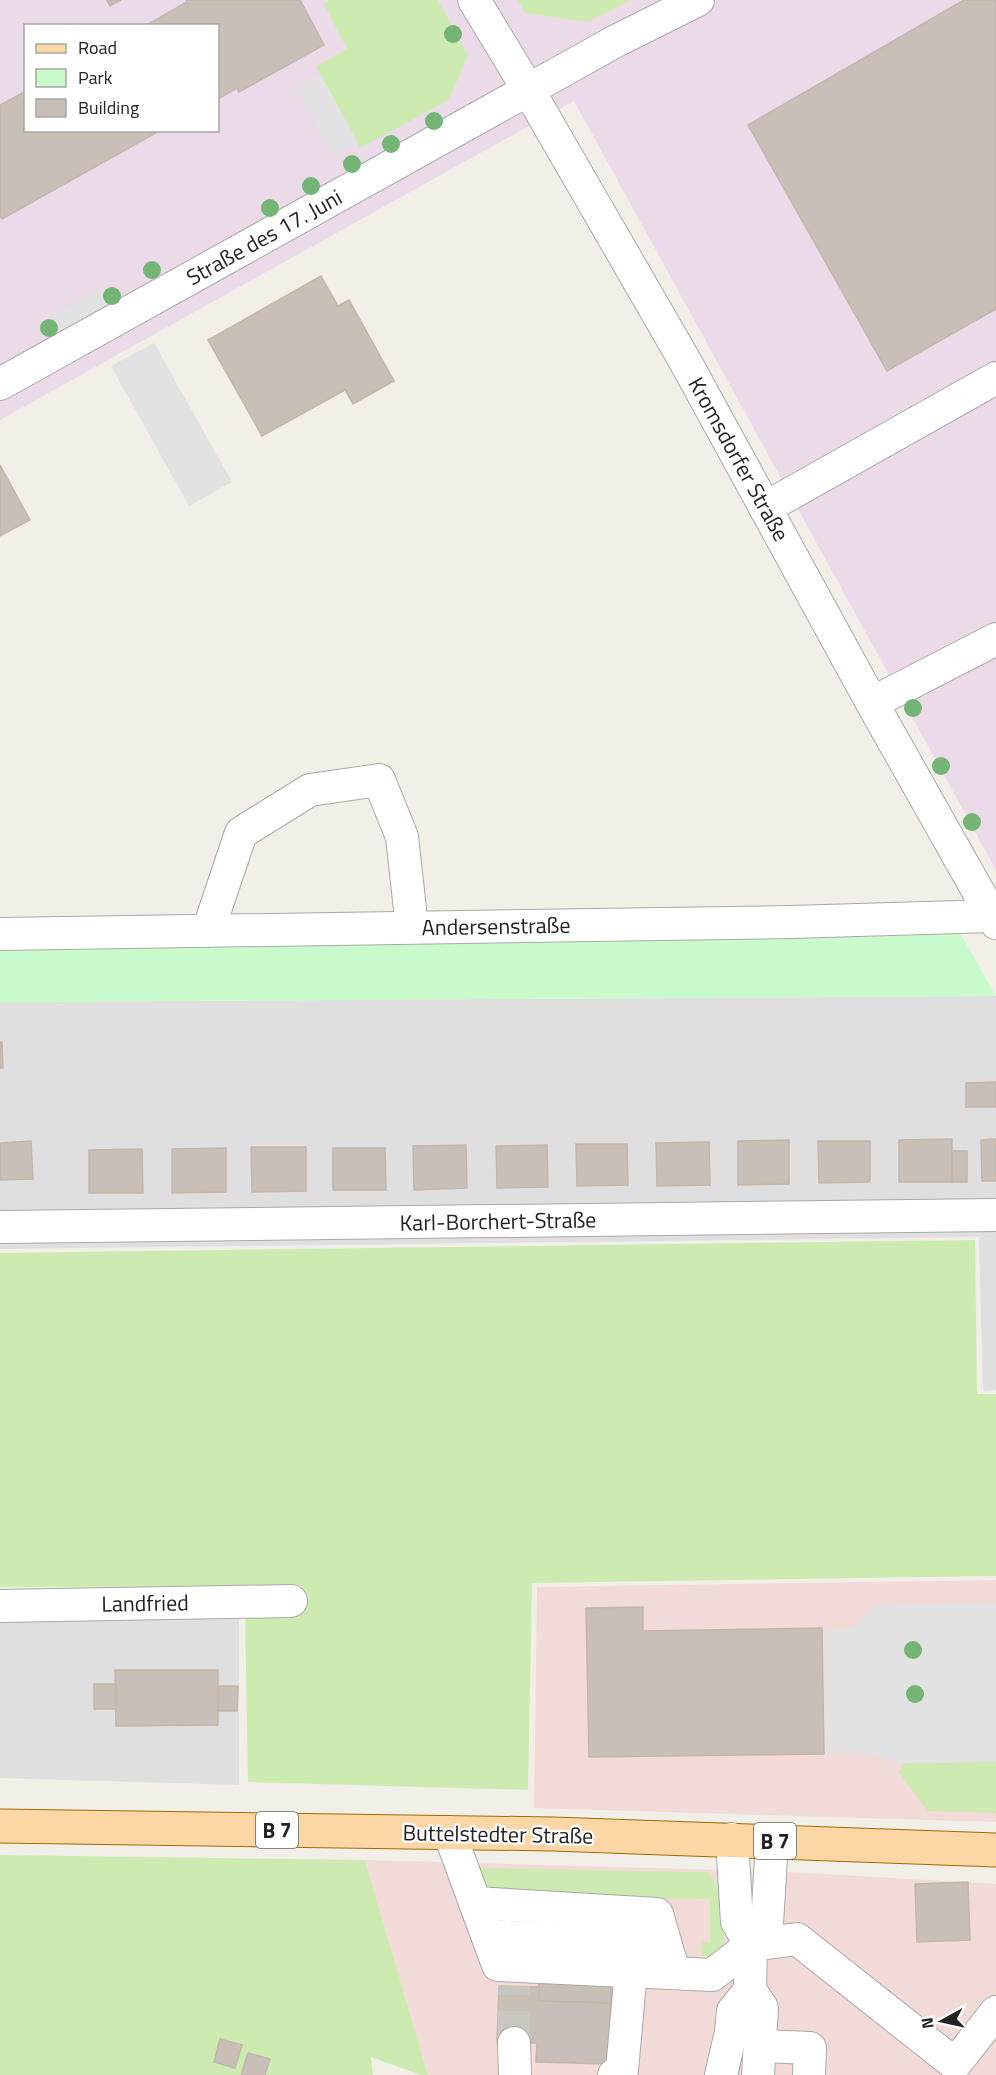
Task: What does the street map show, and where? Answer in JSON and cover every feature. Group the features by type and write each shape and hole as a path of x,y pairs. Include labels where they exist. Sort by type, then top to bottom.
{"main road":[{"name":"Buttelstedter Straße","path":"0,1826 449,1832 732,1839 996,1850"}],"street":[{"name":"Kromsdorfer Straße","path":"474,0 685,361 872,703 994,919"},
{"name":"Straße des 17. Juni","path":"0,384 616,41 698,0"},
{"path":"765,508 996,378"},
{"path":"872,703 996,639"},
{"path":"208,931 240,832 310,790 379,780 402,837 412,927"},
{"name":"Andersenstraße","path":"0,934 994,919"},
{"name":"Karl-Borchert-Straße","path":"0,1227 996,1215"},
{"name":"Landfried","path":"0,1606 291,1601"},
{"path":"449,1832 498,1965 515,1976 631,1971 669,1959"},
{"path":"721,2075 741,2000 752,1945 737,1922 732,1839"},
{"path":"488,1936 669,1959 712,1975 752,1945 767,1924 772,1841"},
{"path":"475,1903 657,1914 669,1959"},
{"path":"752,1945 797,1939 959,2071 996,2012"},
{"path":"614,2075 622,2070 631,1971"},
{"path":"741,2000 762,2008 759,2060 810,2048 809,2075"},
{"path":"514,2043 515,2075"}],"shaded area":[{"path":"0,0 996,0 996,870 574,101 0,420"},
{"path":"321,75 357,141 331,155 296,88"},
{"path":"102,289 109,302 61,329 53,315"},
{"path":"154,343 232,482 189,506 111,366"},
{"path":"996,996 996,1390 983,1391 979,1237 0,1249 0,1002"},
{"path":"996,1580 996,1822 534,1808 537,1587"},
{"path":"239,1584 239,1785 0,1778 0,1589"},
{"path":"996,1603 996,1762 894,1763 877,1755 853,1752 824,1754 823,1630 855,1628 873,1606"},
{"path":"365,1860 789,1872 996,1884 996,2075 428,2075"}],"green space":[{"path":"330,0 438,0 468,55 449,100 360,148 316,66 347,49 324,4"},
{"path":"518,0 632,0 588,22 525,13"},
{"path":"951,917 996,996 0,1002 0,934"},
{"path":"975,1240 977,1394 996,1394 996,1576 532,1583 528,1790 248,1782 245,1614 302,1615 302,1586 0,1587 0,1253"},
{"path":"996,1762 996,1813 928,1811 899,1773 905,1763"},
{"path":"0,1855 365,1860 428,2075 421,2075 371,2057 373,2075 0,2075"},
{"path":"480,1868 708,1872 725,1900 723,1950 716,1956 701,1956 702,1942 710,1943 710,1899 479,1890 475,1876"}],"building":[{"path":"107,0 121,0 110,6"},
{"path":"186,0 300,0 324,45 239,92 237,88 219,98 219,24 148,24 187,2"},
{"path":"964,0 996,0 996,309 887,371 748,125"},
{"path":"24,92 24,132 157,132 2,219 0,216 0,105"},
{"path":"321,276 338,306 349,300 394,381 353,404 345,390 262,436 208,340"},
{"path":"0,465 30,520 0,536"},
{"path":"0,1042 2,1042 3,1068 0,1068"},
{"path":"996,1082 996,1107 966,1107 966,1083"},
{"path":"952,1139 952,1182 899,1182 899,1140"},
{"path":"996,1139 996,1181 982,1181 981,1140"},
{"path":"789,1140 789,1184 738,1185 738,1141"},
{"path":"31,1141 33,1179 0,1180 0,1143"},
{"path":"818,1141 870,1141 870,1182 819,1183"},
{"path":"709,1142 710,1185 657,1186 656,1143"},
{"path":"576,1144 627,1144 628,1185 577,1186"},
{"path":"466,1145 467,1188 414,1190 413,1146"},
{"path":"547,1145 548,1187 497,1188 496,1146"},
{"path":"251,1147 306,1147 306,1191 252,1192"},
{"path":"226,1148 226,1192 172,1193 172,1149"},
{"path":"333,1148 385,1148 386,1190 333,1190"},
{"path":"142,1149 143,1193 89,1193 89,1150"},
{"path":"952,1151 967,1151 967,1182 952,1182"},
{"path":"643,1607 643,1631 822,1628 824,1754 589,1757 586,1608"},
{"path":"115,1670 218,1670 218,1725 116,1726"},
{"path":"94,1684 116,1684 116,1709 94,1709"},
{"path":"218,1686 238,1686 237,1711 218,1711"},
{"path":"968,1882 970,1940 917,1942 915,1884"},
{"path":"542,1897 614,1900 611,2003 538,2001"},
{"path":"499,1986 539,1987 538,2001 611,2003 608,2064 536,2062 537,2043 497,2042"},
{"path":"220,2039 242,2045 235,2068 214,2062"},
{"path":"248,2053 270,2059 265,2075 241,2075"}],"tunnel":[{"path":"514,1986 514,2043"}]}
